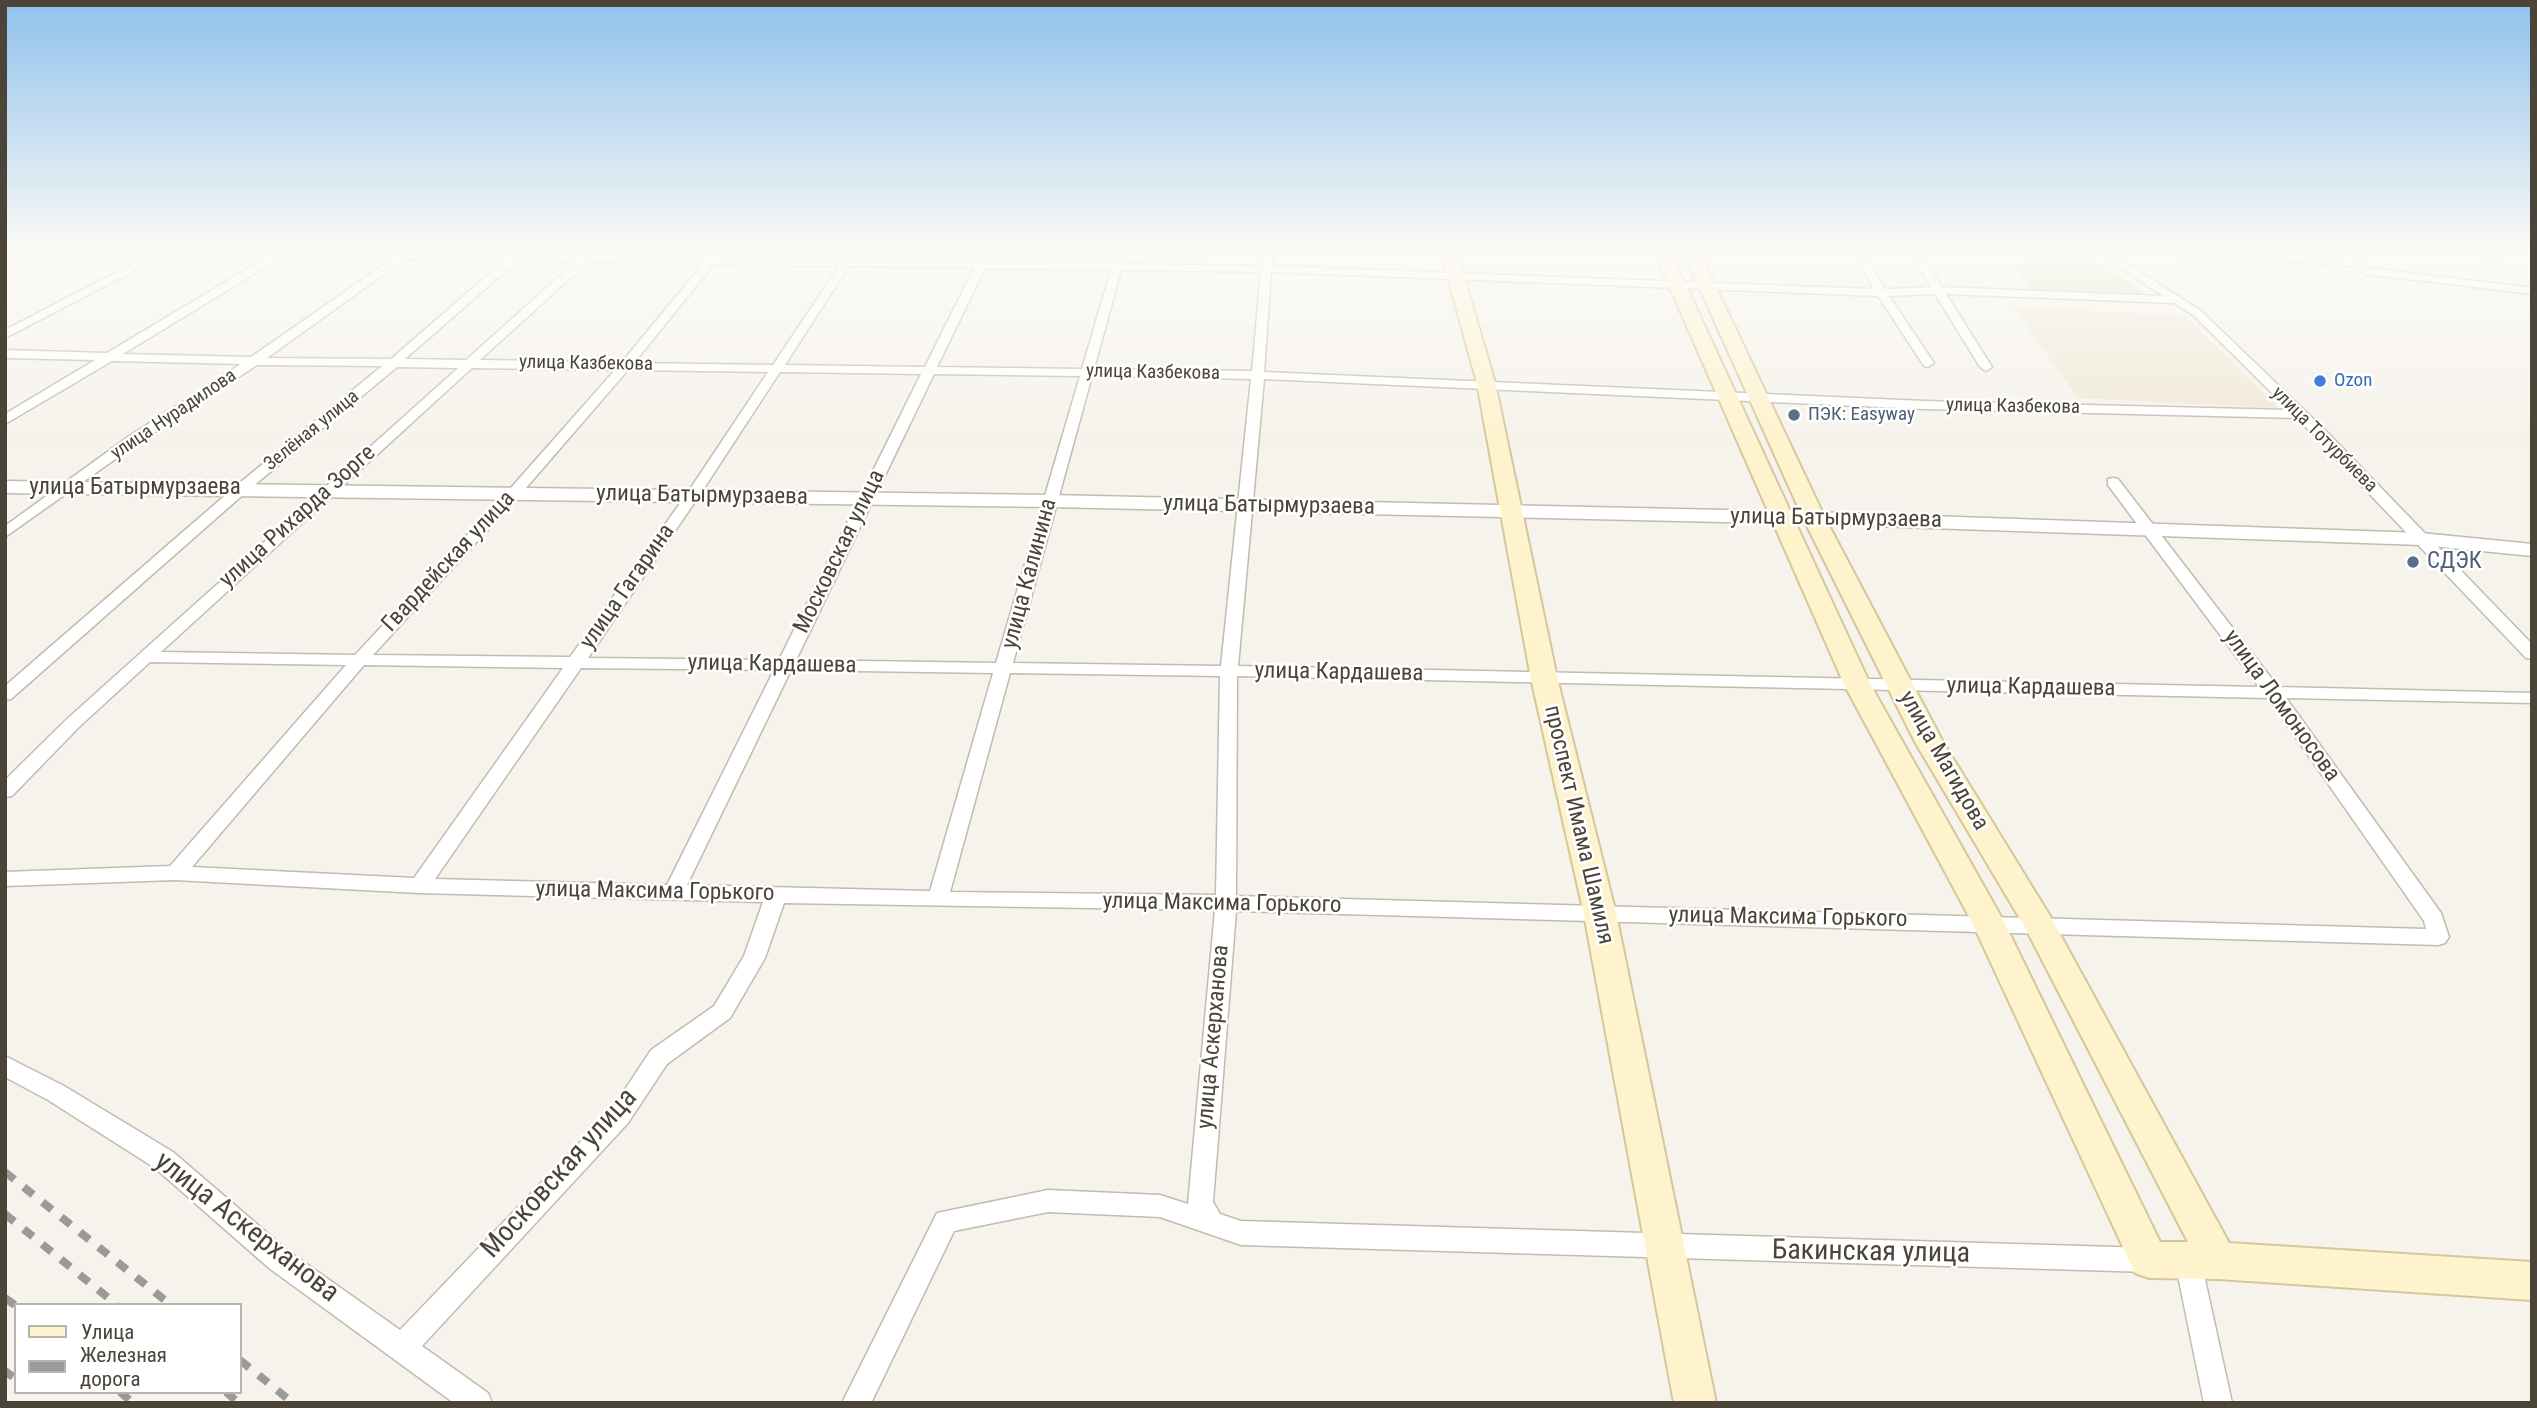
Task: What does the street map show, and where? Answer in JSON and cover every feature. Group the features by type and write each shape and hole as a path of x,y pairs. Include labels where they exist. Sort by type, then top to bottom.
{"main road":[{"name":"проспект Имама Шамиля","path":"1467,315 1486,383 1544,678 1600,915 1695,1403"},
{"name":"улица Магидова","path":"1690,315 1857,684 1988,922 2149,1260"},
{"name":"улица Магидова","path":"1719,315 1814,518 1929,742 2039,924 2203,1261"},
{"name":"Бакинская улица","path":"2149,1260 2532,1281"}],"street":[{"path":"5,335 44,315"},
{"path":"5,420 178,315"},
{"name":"улица Нурадилова","path":"5,533 134,440 320,315"},
{"name":"Зелёная улица","path":"5,695 241,489 449,315"},
{"name":"улица Рихарда Зорге","path":"5,791 73,723 520,315"},
{"name":"Гвардейская улица","path":"175,873 359,660 514,493 667,315"},
{"name":"улица Гагарина","path":"419,886 692,496 812,315"},
{"name":"Московская улица","path":"673,893 957,315"},
{"name":"улица Калинина","path":"938,899 1102,315"},
{"name":"улица Аскерханова","path":"1212,1225 1200,1203 1226,903 1229,671 1247,506 1263,315"},
{"path":"1896,315 1928,363"},
{"path":"1955,315 1986,367"},
{"name":"улица Тотурбиева","path":"2199,315 2300,414 2532,653"},
{"name":"улица Казбекова","path":"5,354 254,361 1259,375 1486,383 1925,405 2300,414"},
{"name":"улица Ломоносова","path":"2113,482 2273,694 2434,919 2438,937"},
{"name":"улица Батырмурзаева","path":"5,487 329,489 1049,501 1814,518 2421,539 2532,550"},
{"name":"улица Кардашева","path":"145,657 1229,671 2532,698"},
{"name":"улица Максима Горького","path":"5,879 175,873 419,886 1988,922 2438,937"},
{"name":"Московская улица","path":"402,1348 620,1116 659,1057 722,1012 754,958 776,895"},
{"name":"улица Аскерханова","path":"5,1066 56,1093 164,1160 278,1259 478,1403"},
{"path":"856,1403 946,1221 1048,1201 1160,1206 1212,1225"},
{"name":"Бакинская улица","path":"1212,1225 1241,1233 1665,1248 2149,1260"},
{"name":"улица Магидова","path":"2203,1261 2218,1403"}],"shaded area":[{"path":"2019,315 2180,315 2193,323 2278,408 2078,398"}],"railway":[{"path":"5,1172 169,1303"},
{"path":"5,1214 115,1303"},
{"path":"5,1298 14,1305"},
{"path":"242,1362 293,1403"},
{"path":"5,1371 13,1377"},
{"path":"122,1394 133,1403"},
{"path":"228,1394 239,1403"}],"place":[{"name":"Ozon","path":"2320,381"},
{"name":"ПЭК: Easyway","path":"1794,415"},
{"name":"СДЭК","path":"2413,562"}]}
